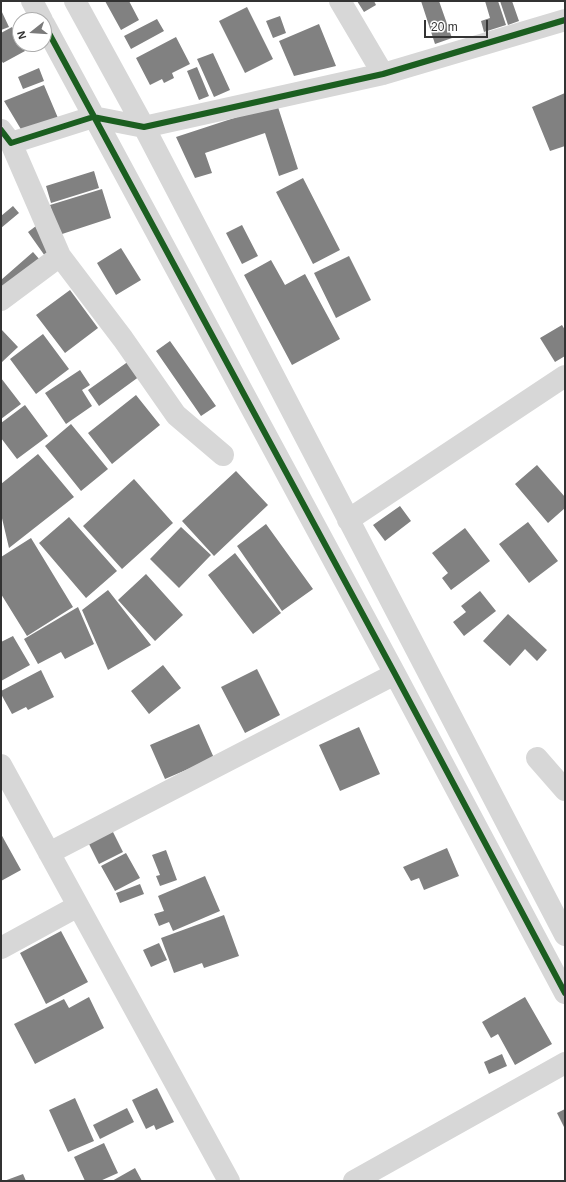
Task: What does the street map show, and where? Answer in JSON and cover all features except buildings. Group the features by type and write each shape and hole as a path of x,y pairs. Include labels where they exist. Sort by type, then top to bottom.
{"street":[{"path":"32,1 38,12"},
{"path":"75,1 144,126 565,935"},
{"path":"340,1 382,74"},
{"path":"223,455 176,415 123,340 60,256 6,136 93,117 144,126 382,74 565,20"},
{"path":"52,39 395,674 565,993"},
{"path":"1,300 60,256"},
{"path":"348,520 565,376"},
{"path":"49,853 395,674"},
{"path":"537,758 565,790"},
{"path":"1,766 229,1181"},
{"path":"1,948 78,906"},
{"path":"354,1181 565,1063"}],"cycle path":[{"path":"1,130 11,143 93,117 144,127 383,74 565,20"},
{"path":"52,39 395,674 565,993"}]}
